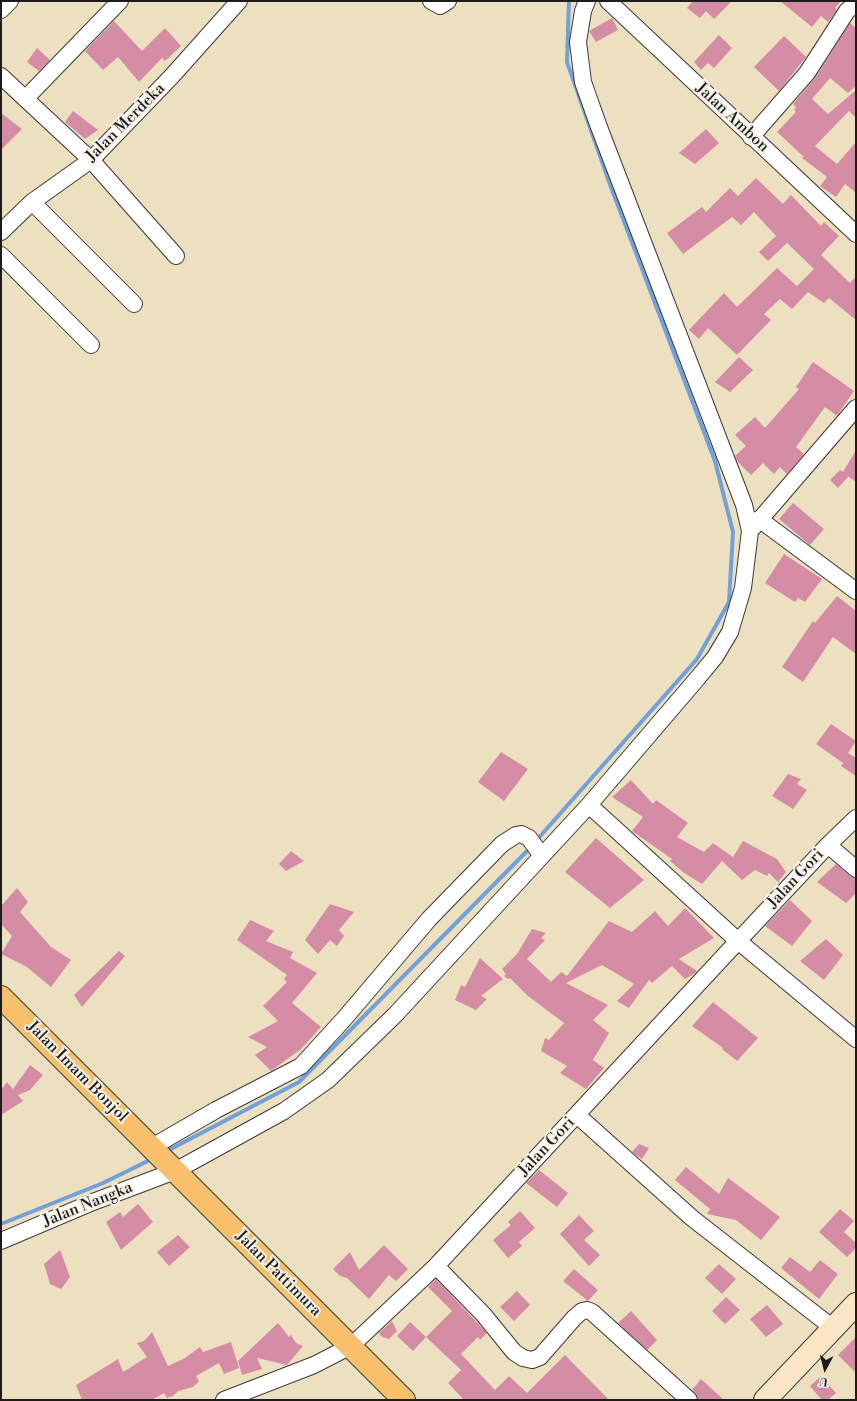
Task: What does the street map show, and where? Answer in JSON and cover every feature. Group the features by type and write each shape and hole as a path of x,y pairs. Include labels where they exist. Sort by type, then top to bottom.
{"main road":[{"name":"Jalan Imam Bonjol","path":"1,997 153,1147"},
{"name":"Jalan Pattimura","path":"153,1147 404,1400"},
{"path":"765,1400 856,1304"}],"street":[{"path":"1,10 10,1"},
{"path":"26,98 120,1"},
{"name":"Jalan Merdeka","path":"1,232 32,202 91,160 172,76 239,1"},
{"path":"431,1 440,6 448,1"},
{"path":"587,1 583,10 578,42 583,82 744,505 754,525 856,591"},
{"name":"Jalan Ambon","path":"608,1 751,137 856,234"},
{"path":"751,137 807,73 853,12"},
{"path":"1,76 91,160 176,256"},
{"path":"32,202 134,304"},
{"path":"1,255 91,345"},
{"path":"754,525 856,408"},
{"name":"Jalan Nangka","path":"1,1241 93,1202 175,1170 284,1112 328,1080 395,1015 540,853 589,804 696,680 730,632 743,588 754,525"},
{"path":"589,804 738,941 855,1037"},
{"name":"Jalan Gori","path":"351,1346 436,1266 828,845 856,818"},
{"path":"153,1147 216,1110 301,1066 344,1019 429,919 502,844 518,834 529,838 540,853"},
{"path":"828,845 856,869"},
{"path":"577,1115 692,1218 834,1328"},
{"path":"436,1266 483,1314 514,1352 523,1358 532,1360 540,1357 574,1318 582,1311 587,1310 592,1312 689,1400"},
{"path":"224,1400 314,1364 351,1346"}],"building":[{"path":"693,1 732,1 714,19 706,11 700,18 687,8"},
{"path":"780,1 841,1 835,8 837,10 828,22 821,16 812,27"},
{"path":"612,18 618,30 596,42 589,31"},
{"path":"114,21 142,51 165,28 181,46 165,61 162,58 139,82 118,57 103,70 85,51"},
{"path":"850,23 856,28 856,86 848,93 830,78 812,99 828,114 856,90 856,118 849,111 815,146 837,164 856,142 856,193 845,184 836,197 820,186 827,177 802,158 804,157 777,132 796,112 794,110 796,107 793,104 815,78"},
{"path":"719,35 732,48 714,68 708,63 701,70 694,62"},
{"path":"784,36 806,57 779,91 754,67"},
{"path":"37,48 50,60 39,71 27,62"},
{"path":"73,111 98,130 85,139 65,122"},
{"path":"1,113 22,129 1,150"},
{"path":"706,129 719,143 695,164 679,153"},
{"path":"756,178 783,204 791,195 821,226 824,222 839,236 821,255 850,283 856,276 856,320 829,298 824,303 808,292 792,309 780,299 764,314 771,320 737,355 708,328 699,339 689,330 724,293 737,307 777,268 797,286 814,269 787,243 768,261 759,252 776,236 754,212 741,225 732,217 683,254 667,233 702,207 706,212 730,188 738,196"},
{"path":"739,357 753,370 730,392 715,382"},
{"path":"813,362 854,391 837,416 825,407 796,447 804,454 787,474 780,467 774,474 763,463 751,475 737,461 735,456 746,446 735,435 755,417 765,428 799,389 796,387"},
{"path":"856,450 856,482 846,475 848,477 838,488 830,480 840,470 843,472"},
{"path":"793,503 824,529 810,545 779,519"},
{"path":"784,554 822,579 805,602 798,598 795,602 765,583"},
{"path":"837,596 856,611 856,654 833,637 803,682 782,667 813,621 815,623"},
{"path":"831,724 856,741 848,753 856,758 856,776 841,766 843,763 816,744"},
{"path":"501,752 528,769 504,801 478,782"},
{"path":"788,774 801,779 797,784 807,790 793,809 772,796"},
{"path":"631,780 653,804 656,800 688,823 677,837 704,852 713,843 733,857 743,841 777,859 786,872 778,882 769,873 767,876 755,870 742,880 722,861 702,884 684,873 670,861 672,859 632,831 643,817 612,797"},
{"path":"596,838 644,880 610,908 565,872"},
{"path":"291,851 304,861 286,871 279,864"},
{"path":"836,864 856,879 856,893 846,903 817,882"},
{"path":"17,888 28,902 20,912 51,947 71,960 51,987 27,967 1,954 12,936 1,924 1,906"},
{"path":"790,900 812,921 792,946 765,926"},
{"path":"330,904 354,912 339,930 344,936 337,946 330,940 318,954 305,940"},
{"path":"685,908 714,938 679,959 697,971 694,974 685,979 672,966 652,983 649,980 629,1008 617,1001 634,984 602,965 566,983 608,1005 593,1020 609,1033 593,1060 604,1068 586,1089 560,1073 567,1066 541,1051 545,1038 549,1040 564,1023 528,996 510,978 508,979 504,976 506,974 502,969 517,954 532,929 546,933 541,938 545,940 527,959 551,982 561,972 567,976 609,921 632,932 655,911 668,926"},
{"path":"250,920 274,931 266,941 293,952 290,958 317,973 292,1003 321,1027 301,1049 271,1071 255,1055 267,1047 248,1037 278,1021 263,1006 287,982 284,979 287,975 237,940"},
{"path":"826,939 843,955 824,980 800,961"},
{"path":"119,951 125,956 82,1007 74,995"},
{"path":"480,958 503,979 481,996 487,999 476,1010 455,1000 461,985 465,987"},
{"path":"713,1002 758,1038 737,1061 722,1049 723,1048 692,1026"},
{"path":"30,1065 43,1075 30,1090 18,1095 23,1101 1,1115 1,1090 7,1082 13,1089"},
{"path":"639,1144 649,1148 642,1159 632,1152"},
{"path":"686,1167 719,1194 728,1178 780,1217 761,1240 736,1220 707,1214 710,1209 675,1180"},
{"path":"539,1170 568,1193 557,1207 526,1183"},
{"path":"138,1204 153,1222 121,1250 106,1222 120,1212 123,1217"},
{"path":"840,1209 854,1221 844,1232 856,1243 856,1248 847,1257 819,1232"},
{"path":"520,1211 535,1228 519,1242 522,1246 508,1258 493,1240 511,1225 508,1222"},
{"path":"579,1215 594,1231 584,1240 600,1255 589,1266 560,1234"},
{"path":"178,1235 190,1247 169,1266 157,1252"},
{"path":"384,1245 408,1269 396,1281 389,1275 369,1299 347,1278 340,1276 333,1269 350,1252 359,1270"},
{"path":"60,1250 70,1277 61,1289 50,1284 44,1264"},
{"path":"790,1257 810,1272 820,1260 838,1274 819,1299 781,1268"},
{"path":"719,1264 736,1279 722,1294 705,1278"},
{"path":"574,1269 598,1290 588,1301 563,1281"},
{"path":"436,1279 487,1333 480,1340 478,1337 461,1354 495,1390 509,1376 527,1393 565,1355 609,1400 464,1400 448,1383 461,1370 426,1337 452,1311 428,1287"},
{"path":"517,1291 530,1305 514,1321 500,1307"},
{"path":"726,1297 740,1310 725,1324 712,1311"},
{"path":"767,1305 783,1324 766,1337 750,1319"},
{"path":"631,1311 657,1340 647,1350 618,1323"},
{"path":"392,1321 397,1331 389,1339 382,1337 379,1333"},
{"path":"410,1322 426,1337 413,1351 397,1336"},
{"path":"278,1323 289,1337 291,1335 296,1343 303,1346 287,1365 257,1358 262,1369 242,1375 238,1361"},
{"path":"152,1332 168,1366 185,1358 200,1347 203,1352 231,1342 239,1368 224,1374 219,1363 196,1376 199,1381 193,1387 178,1391 173,1396 167,1398 164,1393 152,1400 82,1400 76,1385 118,1359 123,1372 147,1357 137,1343 144,1341"},
{"path":"856,1337 856,1373 838,1355"},
{"path":"821,1376 836,1393 828,1400 822,1400 810,1386"},
{"path":"701,1379 724,1400 698,1400 698,1397 692,1390"}],"waterway":[{"path":"535,842 697,659 729,602 733,532 715,461 611,187 567,62 569,1"},
{"path":"165,1152 299,1082 531,847"},
{"path":"1,1224 103,1183 152,1159"}]}
